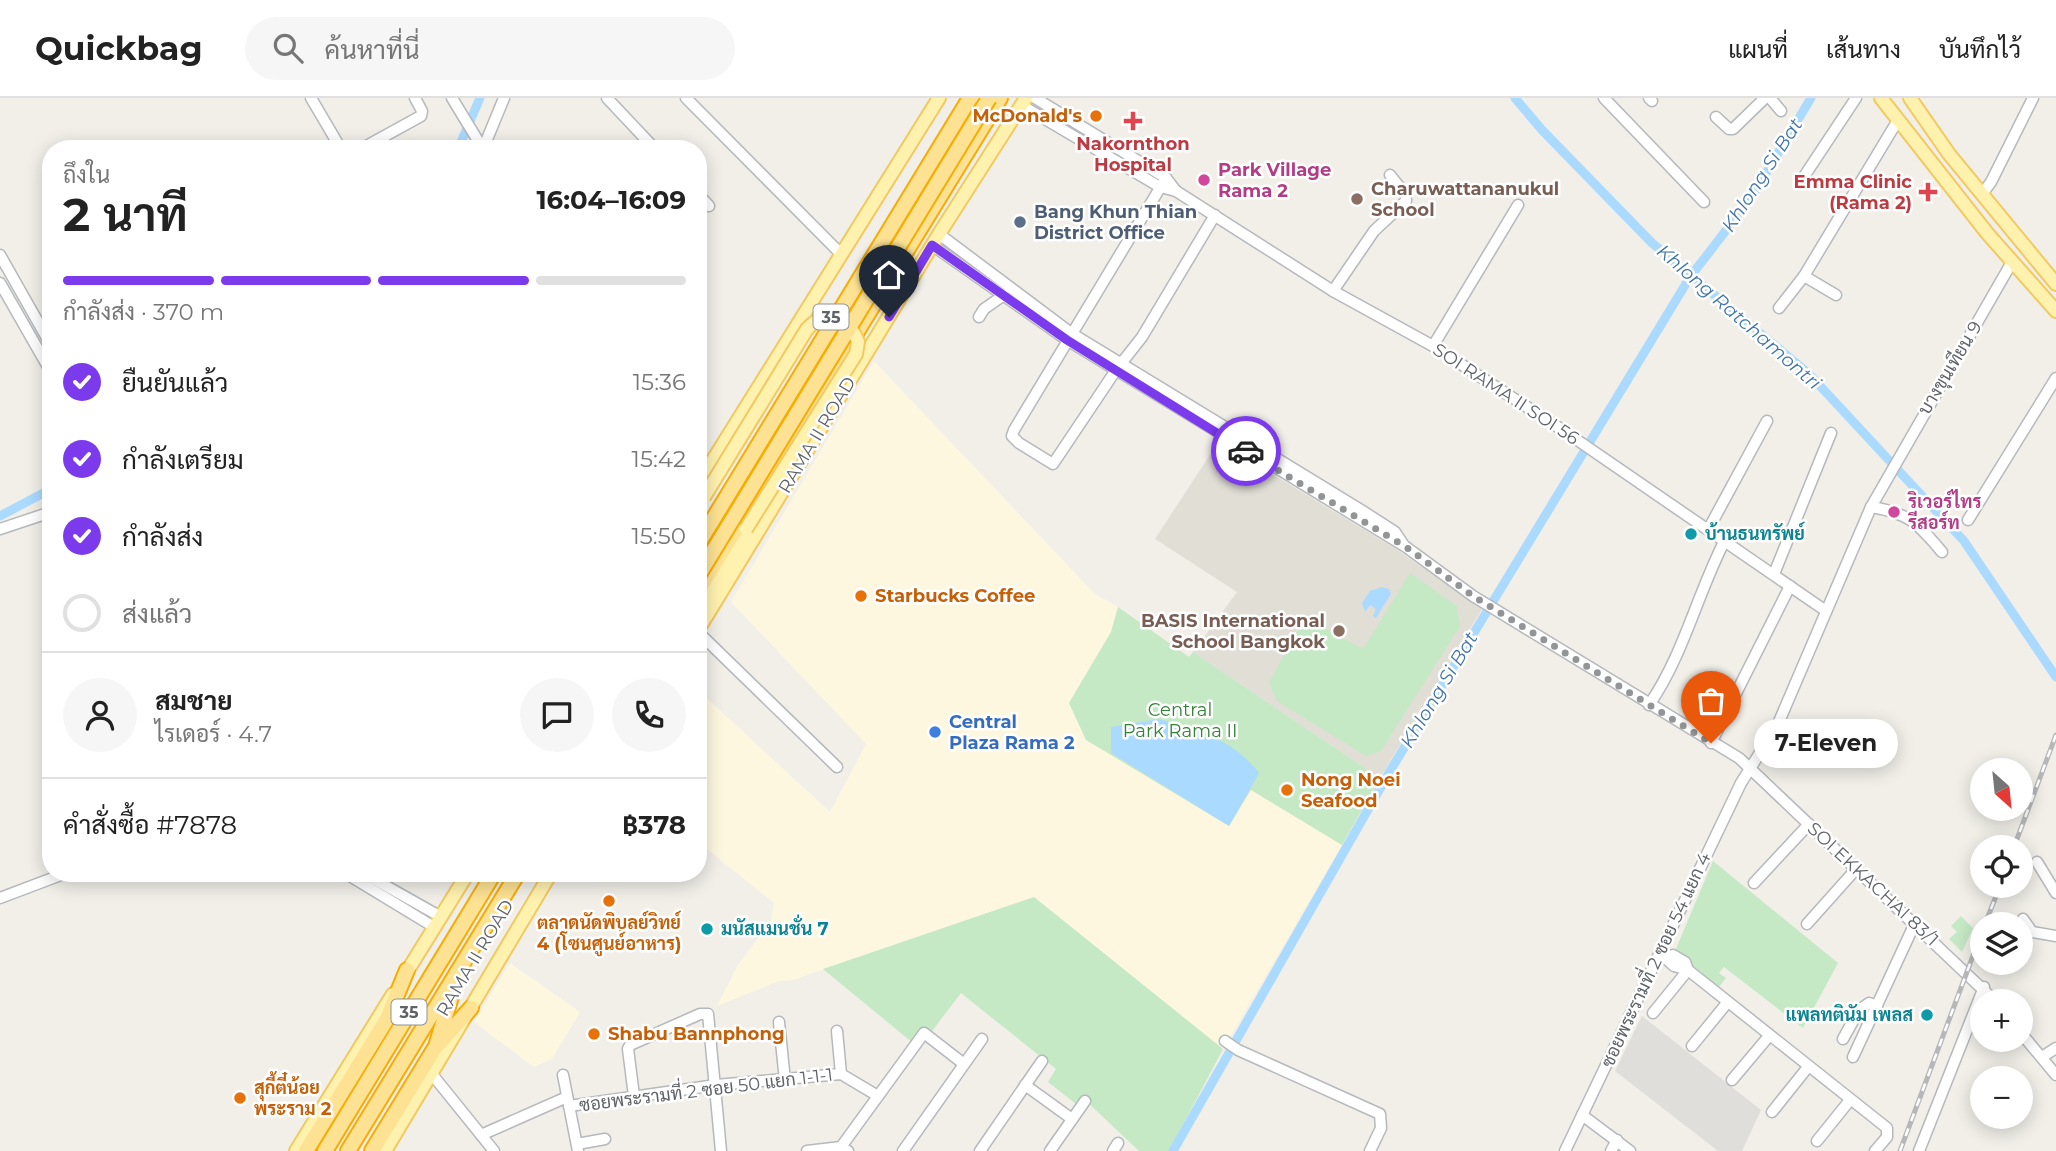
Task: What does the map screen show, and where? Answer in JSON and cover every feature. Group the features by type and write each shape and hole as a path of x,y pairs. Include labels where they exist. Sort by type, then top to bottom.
{"highway":[{"name":"35","path":"707,522 964,98"},
{"path":"707,529 970,98"},
{"path":"707,561 989,98"},
{"name":"RAMA II ROAD","path":"707,577 1000,98"},
{"name":"RAMA II ROAD","path":"327,1151 490,882"},
{"path":"327,1151 491,882"},
{"path":"348,1151 512,882"},
{"name":"RAMA II ROAD","path":"360,1151 521,882"},
{"path":"306,1151 387,1019 407,971"},
{"path":"387,1019 427,984"},
{"path":"435,1048 451,997"},
{"path":"372,1151 435,1048 471,1008"}],"main road":[{"name":"35","path":"707,470 939,98"},
{"path":"1881,98 2012,262 2056,311"},
{"path":"1910,98 1982,194 2056,284"},
{"name":"RAMA II ROAD","path":"707,616 1023,102"},
{"path":"1966,206 1982,194"},
{"path":"707,492 807,328 813,322 829,317 849,325 858,342 856,354 707,594"},
{"name":"35","path":"296,1151 462,882"},
{"name":"RAMA II ROAD","path":"385,1151 546,882"}],"street":[{"path":"311,98 336,140"},
{"path":"377,140 421,116 422,111 415,98"},
{"path":"452,98 477,140"},
{"path":"487,140 504,98"},
{"path":"607,98 647,140"},
{"path":"686,98 841,254"},
{"path":"694,107 704,98"},
{"name":"SOI RAMA II SOI 56","path":"1035,98 1163,183"},
{"path":"1604,98 1704,202"},
{"path":"1716,117 1729,129 1733,128 1767,98 1781,111"},
{"path":"1805,175 1856,98"},
{"path":"1982,194 1991,183 2033,98"},
{"name":"SOI RAMA II SOI 56","path":"1023,102 1163,183 1333,291 1433,345 1567,433 1826,611"},
{"path":"1779,308 1804,276 1898,120"},
{"path":"1333,291 1374,231 1406,201 1406,195 1390,175"},
{"path":"1163,183 1014,430 1012,436 1019,443 1053,464 1119,366 1142,337 1215,215"},
{"path":"1433,345 1518,205"},
{"path":"936,240 1069,337"},
{"path":"936,240 1004,295 1069,337"},
{"path":"0,255 42,329"},
{"name":"บางขุนเทียน 9","path":"1826,611 1888,474 2012,262"},
{"path":"1804,276 1836,295"},
{"path":"0,283 42,356"},
{"path":"979,317 984,309 1004,295"},
{"name":"SOI EKKACHAI 83/1","path":"1069,337 1395,532 1406,547 1473,596 1739,758 1984,987"},
{"path":"1968,520 2056,378"},
{"path":"1708,530 1767,421"},
{"path":"1774,574 1830,433"},
{"path":"1871,507 1905,514 1942,552"},
{"path":"0,528 42,515"},
{"path":"1649,705 1667,676 1708,573 1724,542"},
{"path":"1711,743 1790,586"},
{"name":"ซอยพระรามที่ 2 ซอย 54 แยก 4","path":"1565,1151 1662,956 1749,770 1777,724 1826,611"},
{"path":"707,640 837,767"},
{"path":"1754,883 1809,824"},
{"path":"2037,862 2053,881 2056,893"},
{"path":"1807,923 1857,868"},
{"path":"0,898 42,882"},
{"path":"363,882 438,922"},
{"path":"372,882 381,891"},
{"path":"1853,1057 1916,923"},
{"path":"2033,932 2056,936"},
{"path":"1662,956 1669,963 1688,970 1886,1128 1887,1137 1875,1151"},
{"path":"1653,1013 1688,970"},
{"path":"1919,1151 1984,987"},
{"path":"1692,1046 1727,1003"},
{"path":"1843,1039 1863,1006 1869,1003 1877,1006"},
{"path":"634,1096 628,1049 630,1045 703,1013 709,1017 721,1151"},
{"path":"779,1022 785,1081"},
{"path":"837,1031 841,1074"},
{"path":"807,1151 844,1149 878,1096 924,1033 964,1064"},
{"path":"1732,1080 1769,1036"},
{"path":"903,1151 982,1039"},
{"path":"1225,1041 1238,1050 1380,1114 1381,1128 1370,1151"},
{"path":"2033,1047 2056,1075"},
{"path":"2042,1057 2056,1048"},
{"path":"980,1151 1042,1061"},
{"path":"1772,1112 1808,1067"},
{"path":"431,1073 495,1151"},
{"name":"ซอยพระรามที่ 2 ซอย 50 แยก 1-1-1","path":"481,1135 568,1101 634,1096 716,1085 841,1074 878,1096"},
{"path":"563,1075 577,1147 605,1139"},
{"path":"1025,1085 1072,1119"},
{"path":"1817,1142 1850,1100"},
{"path":"1050,1151 1084,1101"},
{"path":"1582,1115 1630,1151"},
{"path":"1611,1151 1616,1140"}],"shaded area":[{"path":"874,361 1095,594 1118,607 1111,632 1069,703 1086,740 1111,753 1251,790 1342,845 1223,1049 1034,897 793,980 779,981 717,1006 738,965 771,921 774,903 707,849 707,698 830,812 866,744 731,602"},
{"name":"BASIS International School Bangkok","path":"1224,445 1396,549 1482,609 1380,778 1193,652 1237,592 1155,539 1215,447"},
{"path":"510,963 580,1012 552,1059 534,1067 474,1022"},
{"path":"1642,1016 1761,1110 1742,1151 1718,1151 1615,1071"}],"green space":[{"path":"1410,573 1457,606 1460,626 1381,751 1366,756 1277,701 1269,683 1305,617 1363,649"},
{"name":"Central Park Rama II","path":"1118,607 1189,657 1193,652 1380,778 1342,845 1251,790 1229,826 1086,740 1069,703 1111,632"},
{"path":"1713,861 1838,963 1803,1028 1724,967 1719,973 1726,978 1719,987 1675,951"},
{"path":"1034,897 1223,1049 1169,1151 1139,1151 1082,1097 1076,1104 1048,1082 1056,1069 961,993 919,1048 823,969"},
{"path":"1961,916 1970,925 1970,935 1962,952 1949,939 1957,932 1951,926"}],"water":[{"path":"1382,587 1389,589 1391,594 1376,618 1373,616 1376,609 1370,605 1365,612 1362,603 1370,591"},
{"path":"1159,719 1214,737 1238,752 1259,773 1229,826 1111,753 1111,727"}],"waterway":[{"path":"462,140 480,98"},
{"name":"Khlong Ratchamontri","path":"1515,98 1542,130 1652,243 1809,374 1964,541 2056,677"},
{"name":"Khlong Si Bat","path":"1173,1151 1390,771 1690,277 1751,198 1811,98"},
{"path":"0,516 42,494"}],"railway":[{"path":"2018,835 2056,735"},
{"path":"1990,912 1995,898"},
{"path":"1900,1151 1970,964"}],"way so far":[{"path":"1246,451 1390,540 1406,547 1473,596 1711,743"}],"place":[{"name":"McDonald's","path":"1096,116"},
{"name":"Nakornthon Hospital","path":"1133,121"},
{"name":"Park Village Rama 2","path":"1204,180"},
{"name":"Emma Clinic (Rama 2)","path":"1928,192"},
{"name":"Charuwattananukul School","path":"1357,199"},
{"name":"Bang Khun Thian District Office","path":"1020,222"},
{"name":"ริเวอร์ไทร รีสอร์ท","path":"1894,512"},
{"name":"บ้านธนทรัพย์","path":"1691,534"},
{"name":"Starbucks Coffee","path":"861,596"},
{"name":"BASIS International School Bangkok","path":"1339,631"},
{"name":"Central Plaza Rama 2","path":"935,732"},
{"name":"7-Eleven","path":"1711,743"},
{"name":"Nong Noei Seafood","path":"1287,790"},
{"name":"ตลาดนัดพิบูลย์วิทย์ 4 (โซนศูนย์อาหาร)","path":"609,901"},
{"name":"มนัสแมนชั่น 7","path":"707,929"},
{"name":"แพลทตินัม เพลส","path":"1927,1015"},
{"name":"Shabu Bannphong","path":"594,1034"},
{"name":"สุกี้ตี๋น้อย พระราม 2","path":"240,1098"}],"route":[{"path":"889,317 932,245 1067,340 1246,451"}]}
